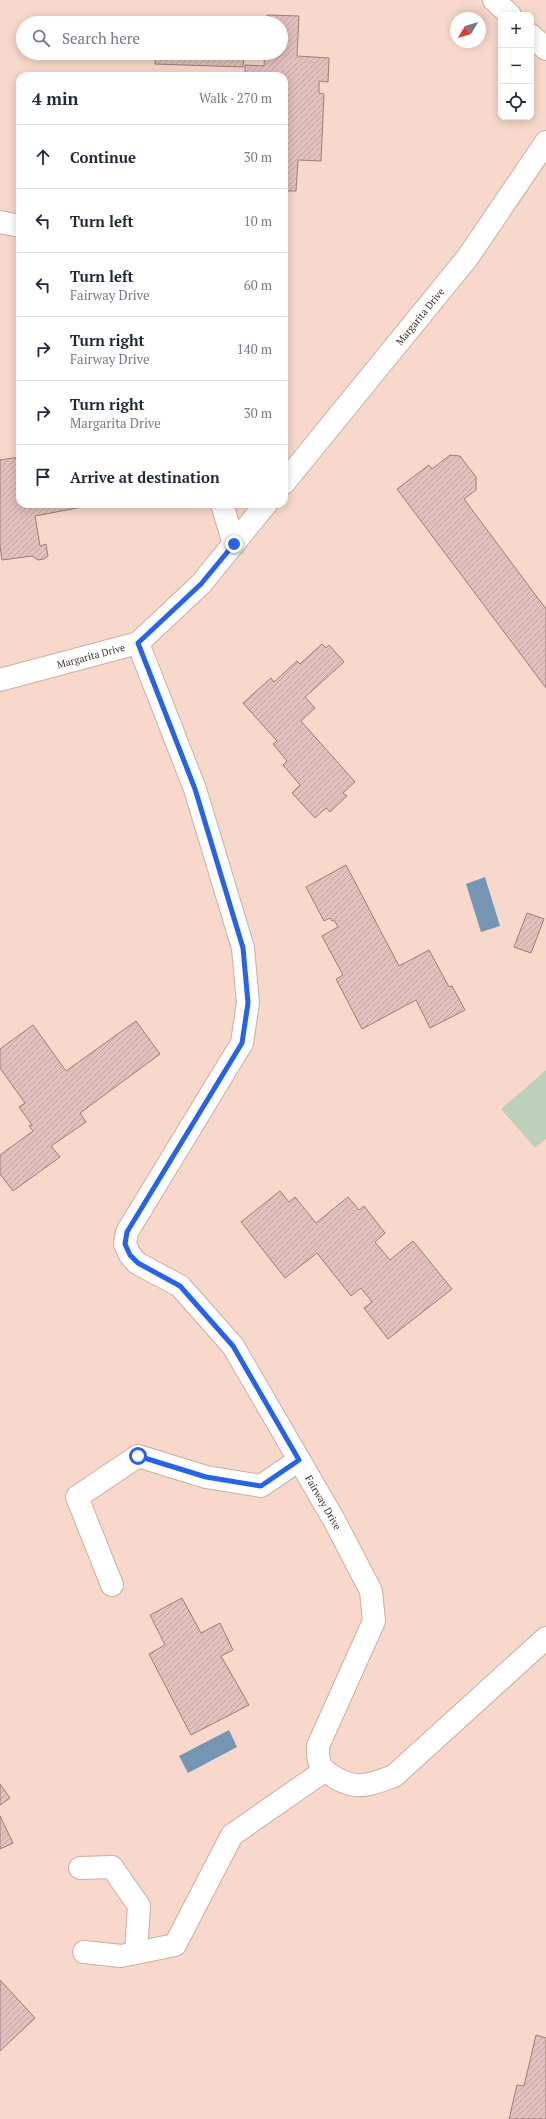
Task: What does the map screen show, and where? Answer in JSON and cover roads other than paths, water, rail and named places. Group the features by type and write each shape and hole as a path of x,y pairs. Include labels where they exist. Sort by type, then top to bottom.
{"street":[{"path":"494,0 507,12"},
{"path":"534,38 546,49"},
{"name":"Margarita Drive","path":"288,477 468,257 546,142"},
{"path":"0,222 16,225"},
{"path":"223,508 234,544"},
{"name":"Margarita Drive","path":"0,680 138,643 201,584 263,508"},
{"name":"Fairway Drive","path":"138,643 195,789 243,948 248,1003 242,1043 127,1232 125,1244 130,1255 138,1263 180,1286 233,1346 299,1460 371,1591 374,1621 318,1746 318,1763 324,1771"},
{"path":"112,1584 77,1496 138,1456 206,1477 261,1486 299,1460"},
{"path":"84,1952 121,1956 175,1945 232,1835 324,1771 353,1786 370,1785 394,1776 546,1638"},
{"path":"80,1868 112,1867 139,1906 136,1952"}],"water":[{"path":"485,877 500,926 481,932 466,884"},
{"path":"229,1730 237,1747 188,1773 179,1756"}]}
